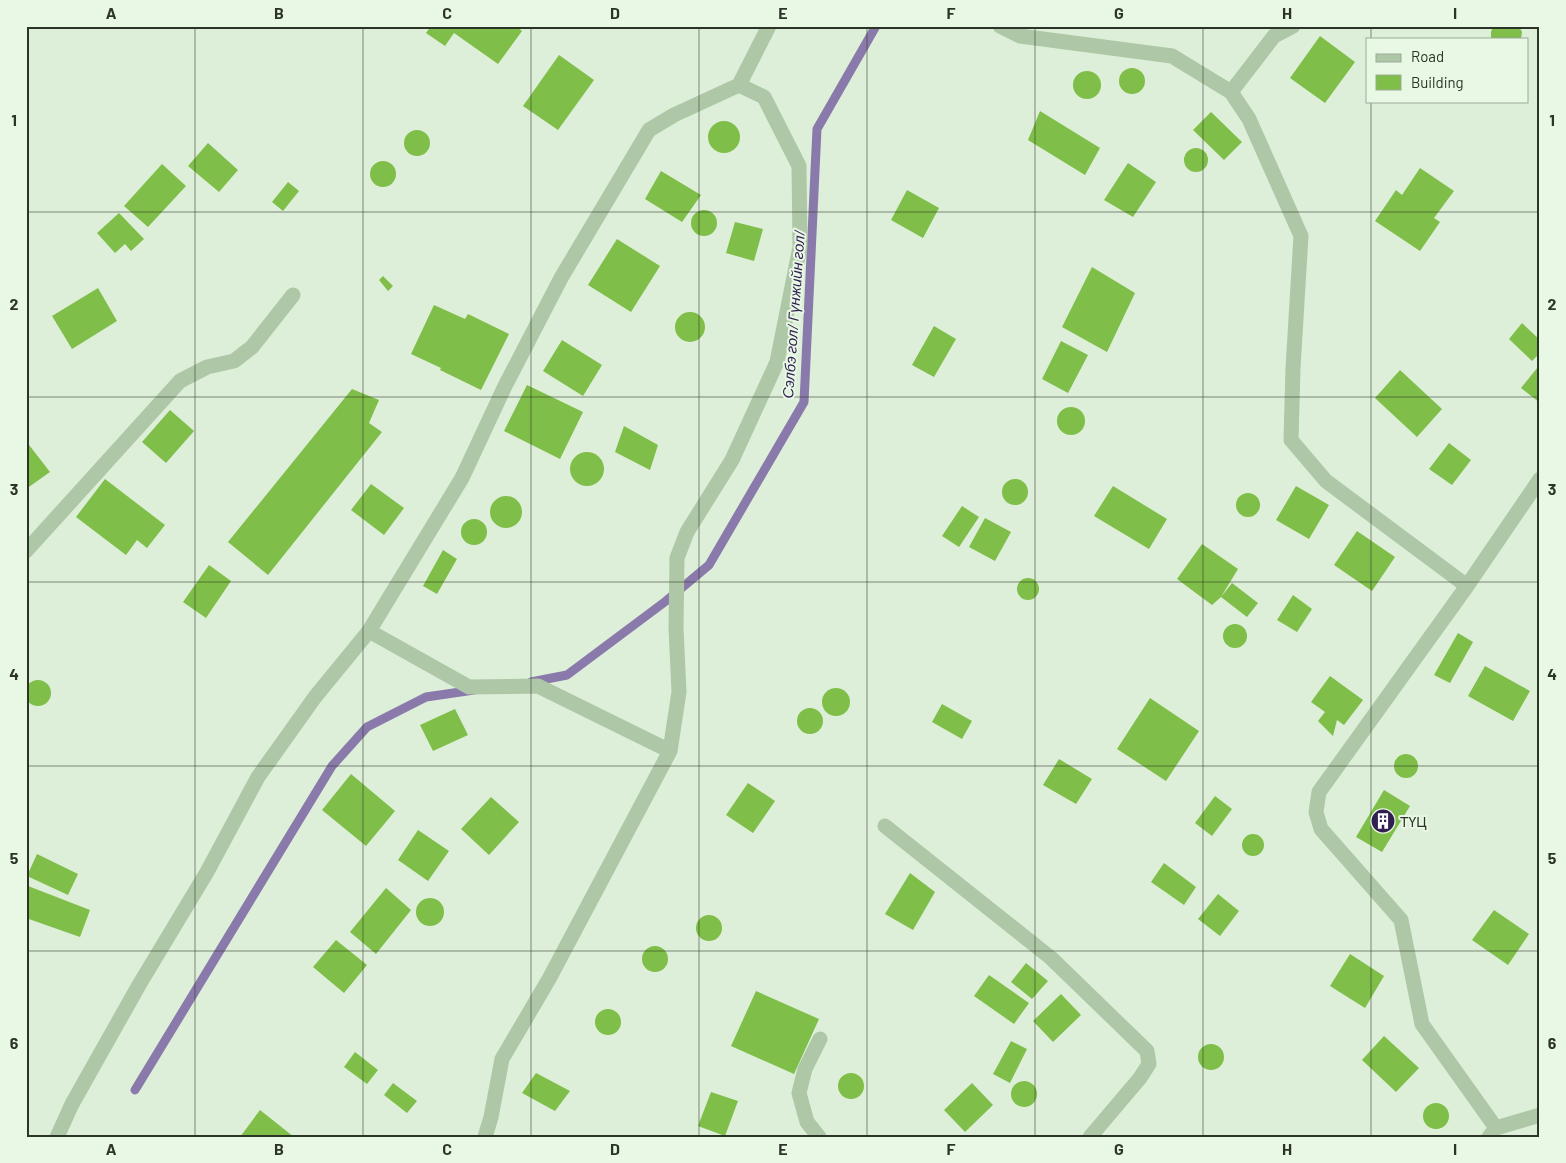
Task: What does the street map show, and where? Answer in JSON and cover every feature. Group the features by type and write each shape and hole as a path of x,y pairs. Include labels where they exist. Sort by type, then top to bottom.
{"street":[{"path":"57,1137 72,1104 138,985 207,872 258,777 315,698 369,631 462,478 505,386 560,278 649,130 674,115 739,85 769,26"},
{"path":"1000,26 1020,36 1172,56 1231,92 1249,118 1301,236 1293,368 1291,440 1326,481 1468,586"},
{"path":"1231,92 1273,31 1294,26"},
{"path":"486,1137 502,1059 549,979 670,751 680,692 676,628 676,558 687,532 732,460 777,362 800,247 799,166 764,98 739,85"},
{"path":"26,552 180,381 207,367 234,361 252,347 293,295"},
{"path":"1540,478 1468,586 1319,792 1316,812 1322,829 1401,920 1422,1024 1492,1133 1540,1115"},
{"path":"369,631 469,687 538,686 670,751"},
{"path":"885,826 1051,958 1147,1050 1149,1064 1140,1078 1090,1137"},
{"path":"819,1137 807,1122 799,1093 805,1069 820,1039"}],"building":[{"path":"431,26 516,26 522,31 498,64 454,33 445,46 426,33"},
{"path":"1493,26 1519,26 1522,32 1521,38 1491,38"},
{"path":"1320,36 1355,62 1325,103 1290,78"},
{"path":"559,55 594,80 558,130 523,106"},
{"path":"1132,68 1141,72 1145,81 1141,90 1132,94 1123,90 1119,81 1123,72"},
{"path":"1087,71 1097,75 1101,85 1097,95 1087,99 1077,95 1073,85 1077,75"},
{"path":"1040,111 1100,148 1085,175 1028,140"},
{"path":"1211,112 1242,142 1224,160 1193,130"},
{"path":"724,121 735,126 740,137 735,148 724,153 713,148 708,137 713,126"},
{"path":"417,130 426,134 430,143 426,152 417,156 408,152 404,143 408,134"},
{"path":"208,143 238,170 219,192 188,166"},
{"path":"1196,148 1205,151 1208,160 1205,169 1196,172 1187,169 1184,160 1187,151"},
{"path":"383,161 392,165 396,174 392,183 383,187 374,183 370,174 374,165"},
{"path":"1128,163 1156,182 1133,217 1104,200"},
{"path":"162,164 186,186 148,227 124,206"},
{"path":"1420,168 1454,191 1434,218 1440,222 1420,251 1375,221 1396,190 1402,195"},
{"path":"661,171 701,195 682,222 645,199"},
{"path":"288,182 299,191 283,211 272,202"},
{"path":"907,190 939,208 923,238 891,220"},
{"path":"704,210 713,214 717,223 713,232 704,236 695,232 691,223 695,214"},
{"path":"119,213 144,239 131,251 125,244 115,253 97,233"},
{"path":"735,222 763,229 754,261 726,253"},
{"path":"617,239 660,266 631,312 588,285"},
{"path":"1092,267 1135,293 1107,352 1062,327"},
{"path":"383,276 393,286 388,291 379,280"},
{"path":"98,288 117,321 72,349 52,316"},
{"path":"434,305 465,319 468,314 509,334 481,390 411,354"},
{"path":"690,312 701,316 705,327 701,338 690,342 679,338 675,327 679,316"},
{"path":"1522,323 1540,340 1540,353 1532,361 1509,339"},
{"path":"934,326 956,339 934,377 912,365"},
{"path":"562,340 602,365 583,396 543,371"},
{"path":"1061,341 1088,355 1068,393 1042,379"},
{"path":"1538,367 1540,368 1540,403 1521,388"},
{"path":"1400,370 1442,409 1417,437 1375,398"},
{"path":"527,385 583,412 560,459 504,431"},
{"path":"352,389 379,400 369,423 382,432 268,575 228,542"},
{"path":"1071,407 1081,411 1085,421 1081,431 1071,435 1061,431 1057,421 1061,411"},
{"path":"170,410 194,431 166,463 142,442"},
{"path":"624,426 658,445 650,470 615,452"},
{"path":"26,441 50,472 26,489"},
{"path":"1449,443 1471,460 1452,485 1429,469"},
{"path":"587,452 594,453 599,457 603,462 603,476 599,481 594,485 587,486 580,485 575,481 571,476 570,469 571,462 575,457 580,453"},
{"path":"105,479 165,525 147,548 137,540 126,555 76,517"},
{"path":"1015,479 1024,483 1028,492 1024,501 1015,505 1006,501 1002,492 1006,483"},
{"path":"371,484 404,508 384,535 351,510"},
{"path":"1113,486 1167,519 1149,549 1094,516"},
{"path":"1296,486 1329,505 1309,539 1276,520"},
{"path":"1248,493 1253,494 1259,500 1259,510 1253,516 1248,517 1243,516 1237,510 1236,505 1237,500 1243,494"},
{"path":"506,496 517,501 522,512 517,523 506,528 495,523 490,512 495,501"},
{"path":"962,506 979,517 959,547 942,536"},
{"path":"985,518 1011,532 995,561 969,547"},
{"path":"474,519 483,523 487,532 483,541 474,545 465,541 461,532 465,523"},
{"path":"1357,531 1395,557 1372,591 1334,565"},
{"path":"1202,544 1238,569 1221,597 1212,605 1177,579"},
{"path":"443,550 457,559 437,594 423,586"},
{"path":"209,565 231,581 206,618 183,602"},
{"path":"1028,578 1036,581 1039,589 1036,597 1028,600 1020,597 1017,589 1020,581"},
{"path":"1232,583 1258,603 1247,617 1221,597"},
{"path":"1293,595 1312,609 1297,632 1277,620"},
{"path":"1230,624 1240,624 1247,631 1247,641 1240,648 1230,648 1223,641 1223,631"},
{"path":"1458,633 1473,642 1450,683 1434,675"},
{"path":"1485,666 1530,691 1513,721 1468,696"},
{"path":"1330,676 1363,700 1344,725 1337,720 1333,736 1318,721 1325,712 1311,702"},
{"path":"38,680 47,684 51,693 47,702 38,706 29,702 25,693 29,684"},
{"path":"836,688 846,692 850,702 846,712 836,716 826,712 822,702 826,692"},
{"path":"1150,698 1199,731 1166,781 1117,749"},
{"path":"942,704 972,721 962,739 932,722"},
{"path":"810,708 819,712 823,721 819,730 810,734 801,730 797,721 801,712"},
{"path":"455,709 468,735 433,751 420,725"},
{"path":"1406,754 1411,755 1417,761 1417,771 1411,777 1406,778 1401,777 1395,771 1394,766 1395,761 1401,755"},
{"path":"1059,759 1092,779 1076,804 1043,785"},
{"path":"351,774 395,811 366,846 322,810"},
{"path":"748,783 775,801 753,833 726,815"},
{"name":"ТҮЦ","path":"1384,790 1410,806 1382,852 1356,837"},
{"path":"1215,796 1232,809 1212,836 1195,823"},
{"path":"491,797 519,822 489,855 461,829"},
{"path":"418,830 449,851 428,881 398,860"},
{"path":"1253,834 1261,837 1264,845 1261,853 1253,856 1245,853 1242,845 1245,837"},
{"path":"37,854 78,874 68,895 27,876"},
{"path":"1164,863 1196,887 1184,905 1151,882"},
{"path":"910,873 935,892 913,930 885,914"},
{"path":"28,886 90,910 80,937 26,918 26,889"},
{"path":"386,888 411,910 376,954 350,932"},
{"path":"1218,894 1239,911 1220,936 1198,919"},
{"path":"430,898 440,902 444,912 440,922 430,926 420,922 416,912 420,902"},
{"path":"1494,910 1529,934 1508,965 1472,940"},
{"path":"709,915 718,919 722,928 718,937 709,941 700,937 696,928 700,919"},
{"path":"336,940 367,965 344,993 313,967"},
{"path":"655,946 664,950 668,959 664,968 655,972 646,968 642,959 646,950"},
{"path":"1350,954 1384,976 1365,1008 1330,986"},
{"path":"1026,963 1048,981 1032,999 1011,982"},
{"path":"989,975 1029,1003 1014,1024 974,996"},
{"path":"756,991 819,1019 794,1074 731,1046"},
{"path":"1061,994 1081,1015 1053,1042 1033,1021"},
{"path":"608,1009 617,1013 621,1022 617,1031 608,1035 599,1031 595,1022 599,1013"},
{"path":"1384,1036 1419,1068 1396,1092 1362,1060"},
{"path":"1011,1041 1027,1049 1010,1083 993,1074"},
{"path":"1211,1044 1220,1048 1224,1057 1220,1066 1211,1070 1202,1066 1198,1057 1202,1048"},
{"path":"355,1052 378,1070 367,1084 344,1067"},
{"path":"536,1073 570,1091 555,1111 522,1093"},
{"path":"851,1073 860,1077 864,1086 860,1095 851,1099 842,1095 838,1086 842,1077"},
{"path":"1024,1081 1033,1085 1037,1094 1033,1103 1024,1107 1015,1103 1011,1094 1015,1085"},
{"path":"393,1083 417,1101 407,1113 384,1095"},
{"path":"972,1083 993,1105 965,1132 944,1110"},
{"path":"711,1092 738,1101 725,1136 698,1126"},
{"path":"1436,1103 1445,1107 1449,1116 1445,1125 1436,1129 1427,1125 1423,1116 1427,1107"},
{"path":"260,1110 294,1137 240,1137"}],"waterway":[{"name":"Сэлбэ гол/ Гүнжийн гол/","path":"531,682 567,675 666,601 709,565 804,402 817,129 876,26"},
{"path":"135,1090 332,766 367,727 426,697 474,690"}],"place":[{"name":"ТҮЦ","path":"1383,821"}]}
